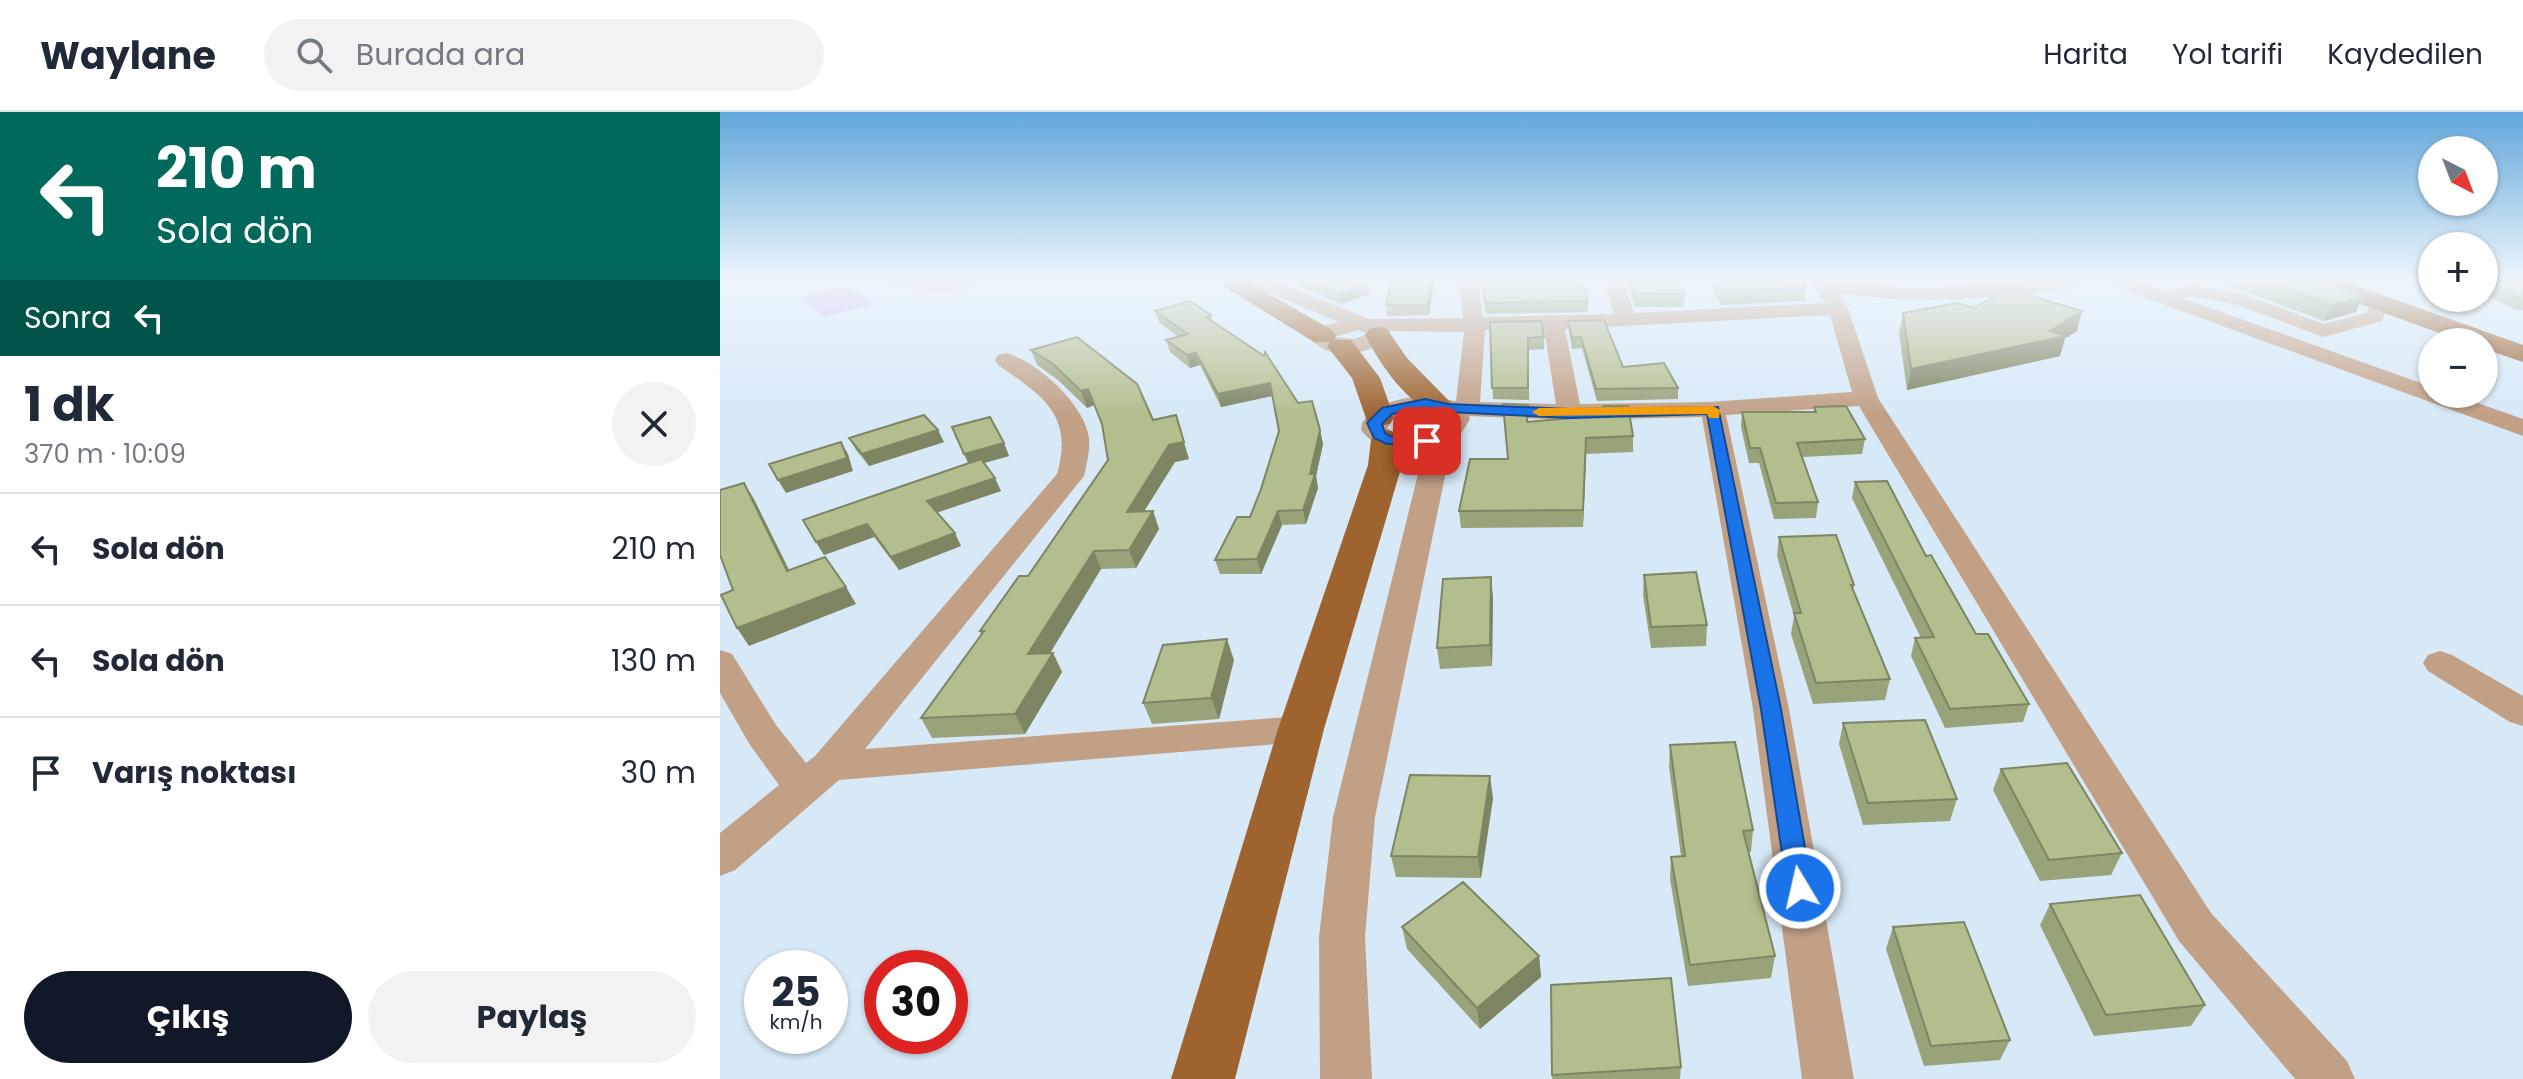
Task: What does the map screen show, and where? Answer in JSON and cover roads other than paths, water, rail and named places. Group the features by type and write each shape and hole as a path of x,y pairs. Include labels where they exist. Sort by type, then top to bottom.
{"main road":[{"path":"1335,325 1387,353 1418,389 1448,415"},
{"path":"2442,325 2523,354"},
{"path":"2491,325 2523,336"},
{"path":"1203,1079 1301,729 1385,465 1383,428 1376,395 1353,358 1354,333"}],"street":[{"path":"1339,325 1354,333 1458,325"},
{"path":"1346,1079 1342,937 1354,817 1448,415 1475,332 1473,325"},
{"path":"1553,325 1570,413"},
{"path":"1843,325 1866,398 2195,927 2329,1079"},
{"path":"2236,325 2523,428"},
{"path":"2306,325 2323,331 2345,325"},
{"path":"720,858 816,777 1070,476 1077,458 1077,430 1053,392 1006,360"},
{"path":"1448,415 1413,443 1383,428 1387,411 1412,404 1448,415 1713,410 1866,398"},
{"path":"1713,410 1771,709 1828,1079"},
{"path":"720,662 763,735 816,777 1301,729"},
{"path":"2440,663 2523,713"}]}
